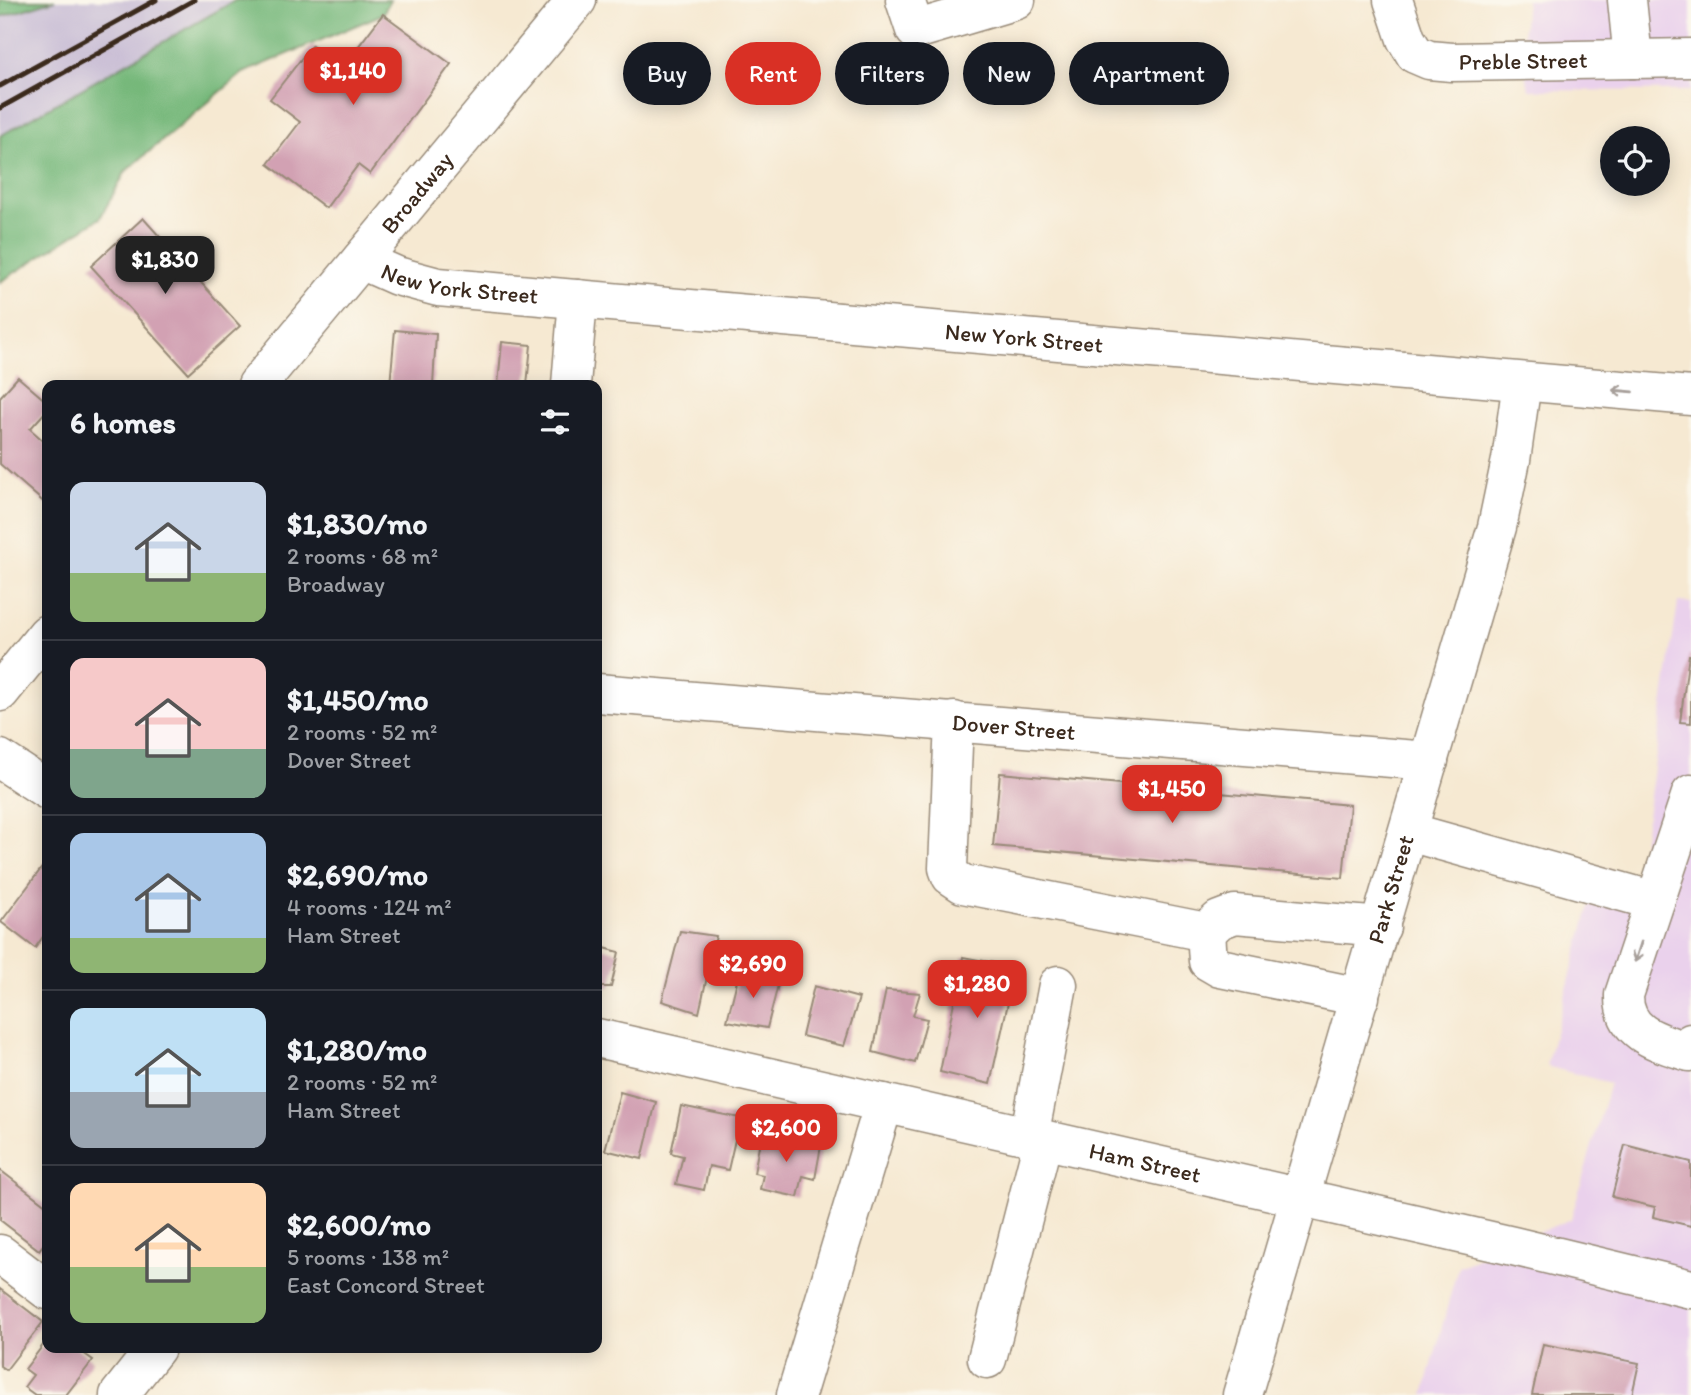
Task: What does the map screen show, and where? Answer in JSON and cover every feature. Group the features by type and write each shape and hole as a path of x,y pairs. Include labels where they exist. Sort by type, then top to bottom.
{"street":[{"name":"Broadway","path":"261,380 577,0"},
{"path":"905,0 915,30 1016,0"},
{"name":"Preble Street","path":"1393,0 1406,39 1415,54 1429,60 1496,62 1691,58"},
{"path":"1627,0 1633,59"},
{"name":"New York Street","path":"361,260 397,276 438,287 1691,396"},
{"path":"570,380 578,299"},
{"name":"Park Street","path":"1242,1395 1497,527 1511,460 1522,382"},
{"path":"0,692 42,641"},
{"name":"Dover Street","path":"602,693 1429,761"},
{"path":"954,721 947,852 947,869 951,876 963,884 1206,932"},
{"path":"0,759 42,787"},
{"path":"1690,1049 1659,1042 1630,1023 1624,1009 1624,995 1691,794"},
{"path":"1409,832 1655,901"},
{"path":"1360,997 1220,968 1208,961 1206,932 1219,919 1236,914 1381,927"},
{"path":"987,1359 1036,1139 1058,985"},
{"name":"Ham Street","path":"602,1039 1691,1289"},
{"path":"796,1395 884,1103"},
{"path":"0,1254 42,1286"},
{"path":"119,1395 140,1353"}],"shaded area":[{"path":"55,0 236,0 0,136 0,17"},
{"path":"1526,0 1691,0 1691,91 1529,90 1522,49"},
{"path":"1678,602 1691,603 1691,1395 1424,1395 1458,1266 1571,1219 1610,1083 1546,1066 1600,868 1638,879"}],"green space":[{"path":"0,0 55,0 0,17"},
{"path":"236,0 390,0 383,14 243,73 126,171 100,218 0,282 0,136"}],"building":[{"path":"383,14 451,64 370,174 358,165 326,208 268,164 300,122 270,99 312,45 342,68"},
{"path":"143,218 240,326 188,373 91,266"},
{"path":"395,330 436,334 433,380 390,380"},
{"path":"502,342 531,345 528,380 498,380"},
{"path":"18,377 42,398 42,416 30,429 42,440 42,501 0,464 0,397"},
{"path":"1691,655 1691,723 1680,722"},
{"path":"1000,773 1350,805 1343,878 993,846"},
{"path":"42,868 42,938 35,948 1,922"},
{"path":"680,931 716,936 699,1013 662,1001"},
{"path":"602,947 619,952 611,987 602,987"},
{"path":"963,957 1016,967 990,1084 940,1072"},
{"path":"739,973 769,976 779,981 767,1028 727,1021"},
{"path":"814,986 859,998 844,1046 802,1036"},
{"path":"886,990 920,993 913,1016 927,1019 915,1063 873,1052"},
{"path":"620,1092 656,1102 642,1159 605,1150"},
{"path":"681,1106 740,1118 728,1170 709,1166 704,1190 676,1184 683,1156 671,1153"},
{"path":"761,1135 821,1146 815,1179 803,1176 798,1197 760,1189 763,1175 754,1173"},
{"path":"1625,1145 1691,1162 1691,1226 1653,1217 1655,1207 1612,1197"},
{"path":"0,1170 42,1202 42,1246 39,1250 0,1220"},
{"path":"0,1289 42,1323 6,1370 0,1366"},
{"path":"1543,1344 1639,1363 1632,1395 1532,1395"},
{"path":"42,1347 42,1353 83,1353 93,1360 66,1395 35,1395 24,1387 33,1375 25,1369"}],"railway":[{"path":"0,86 156,0"},
{"path":"0,108 194,0"}]}
